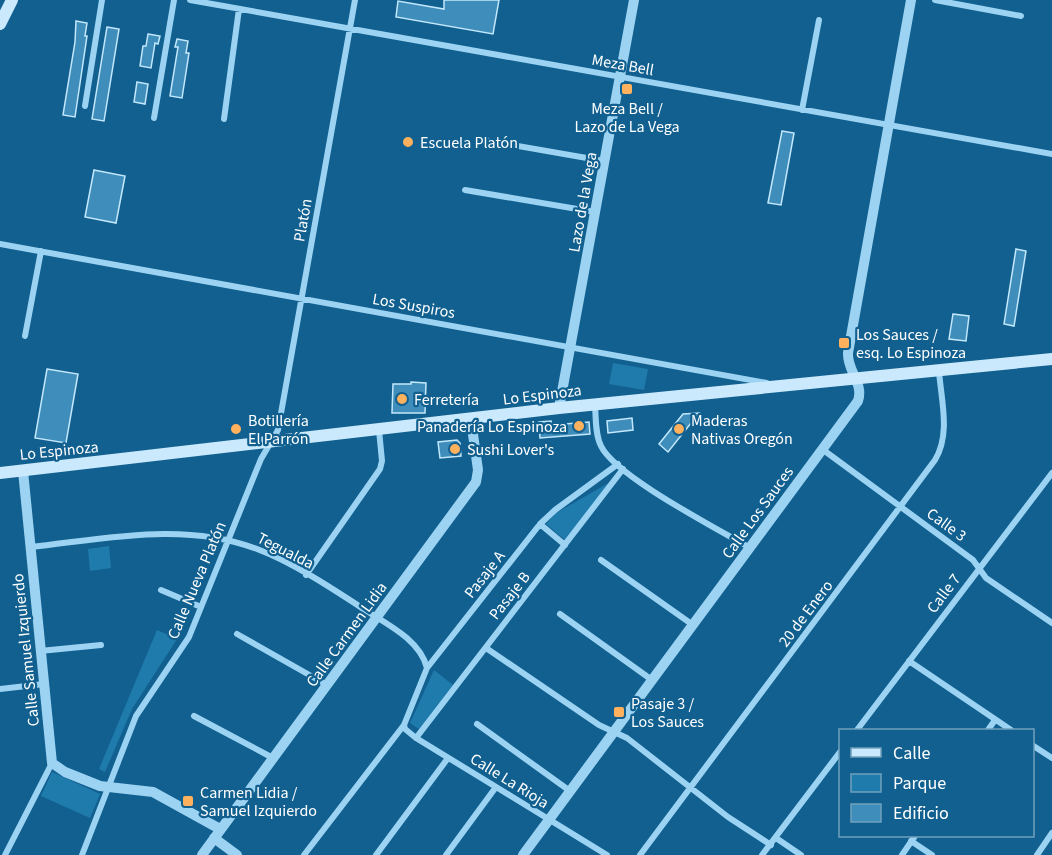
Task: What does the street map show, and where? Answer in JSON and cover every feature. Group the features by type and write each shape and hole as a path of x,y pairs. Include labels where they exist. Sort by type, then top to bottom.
{"main road":[{"path":"0,24 12,0"},
{"name":"Lo Espinoza","path":"0,473 559,408 1052,359"}],"street":[{"path":"86,106 102,0"},
{"path":"154,118 174,0"},
{"name":"Meza Bell","path":"190,0 225,3 239,9 1052,154"},
{"name":"Platón","path":"270,443 278,430 355,0"},
{"name":"Lazo de la Vega","path":"559,408 634,0"},
{"name":"Calle Los Sauces","path":"523,855 858,401 860,390 848,366 848,353 911,0"},
{"path":"935,0 1021,16"},
{"path":"225,119 239,9"},
{"path":"802,110 819,20"},
{"path":"478,139 604,161"},
{"path":"465,190 595,212"},
{"name":"Los Suspiros","path":"0,244 783,386"},
{"path":"24,336 41,251"},
{"name":"20 de Enero","path":"640,855 935,460 942,447 944,434 939,370"},
{"path":"596,405 600,446 620,467 750,548"},
{"name":"Calle Carmen Lidia","path":"202,855 476,482 478,470 471,420"},
{"path":"306,575 380,470 382,461 378,430"},
{"name":"Calle Nueva Platón","path":"82,855 140,709 181,650 201,607 261,459 270,443"},
{"name":"Calle 3","path":"822,449 973,560 986,578 1052,623"},
{"name":"Pasaje A","path":"304,855 404,725 426,668 540,524 555,510 620,467"},
{"name":"Pasaje B","path":"416,738 565,545 620,467"},
{"name":"Calle Samuel Izquierdo","path":"22,471 52,763"},
{"name":"Calle 7","path":"858,729 1052,473"},
{"path":"1045,482 1052,487"},
{"path":"540,524 565,545"},
{"name":"Tegualda","path":"30,547 162,533 194,534 262,551 377,618 416,646 426,668"},
{"path":"601,560 693,625"},
{"path":"161,590 201,607"},
{"path":"560,614 652,680"},
{"path":"237,634 327,685"},
{"path":"40,651 101,645"},
{"path":"486,648 599,725 627,738 734,821 771,844"},
{"path":"909,661 1009,729"},
{"path":"0,689 44,684"},
{"path":"194,716 273,758"},
{"path":"989,729 995,720"},
{"path":"477,724 570,790"},
{"name":"Calle La Rioja","path":"404,725 405,729 416,738 607,855"},
{"path":"1034,746 1052,758"},
{"path":"762,855 839,753"},
{"path":"376,855 448,758"},
{"path":"5,855 52,763 71,776 109,788 148,790 217,834 237,855"},
{"path":"446,855 496,787"},
{"path":"1037,855 1052,833"},
{"path":"776,838 801,855"},
{"path":"902,855 913,838 932,855"}],"green space":[{"path":"613,363 648,369 644,390 609,384"},
{"path":"612,481 565,540 546,524 556,513"},
{"path":"109,546 111,568 90,571 88,549"},
{"path":"157,630 177,639 132,709 105,772 99,769"},
{"path":"434,670 453,685 419,729 410,723"},
{"path":"52,772 100,794 90,818 41,796"}],"building":[{"path":"444,0 499,0 493,34 396,17 398,1 444,9"},
{"path":"76,21 87,23 85,36 87,36 75,117 63,115 75,42"},
{"path":"107,27 119,29 104,121 92,119"},
{"path":"148,34 160,36 158,44 155,43 151,68 140,66 143,46 146,46"},
{"path":"177,39 188,41 186,53 189,53 182,98 170,96 178,47 175,47"},
{"path":"137,82 148,84 145,104 134,102"},
{"path":"782,131 794,133 781,205 768,203"},
{"path":"94,170 125,176 116,223 85,217"},
{"path":"1016,249 1026,251 1014,326 1004,324"},
{"path":"953,314 969,316 966,341 949,339"},
{"path":"47,369 78,374 66,443 35,438"},
{"path":"411,382 426,383 425,413 392,413 393,384 411,384"},
{"name":"Maderas Nativas Oregón","path":"699,413 668,452 659,444 683,414"},
{"path":"632,418 633,430 608,433 607,421"},
{"path":"551,421 552,425 589,422 590,434 540,438 539,422"},
{"path":"457,440 460,443 461,456 440,458 438,442"}],"place":[{"name":"Meza Bell / Lazo de La Vega","path":"627,89"},
{"name":"Escuela Platón","path":"408,142"},
{"name":"Los Sauces / esq. Lo Espinoza","path":"844,343"},
{"name":"Ferretería","path":"402,399"},
{"name":"Panadería Lo Espinoza","path":"579,426"},
{"name":"Botillería El Parrón","path":"236,429"},
{"name":"Maderas Nativas Oregón","path":"679,429"},
{"name":"Sushi Lover's","path":"455,449"},
{"name":"Pasaje 3 / Los Sauces","path":"619,712"},
{"name":"Carmen Lidia / Samuel Izquierdo","path":"188,801"}]}
